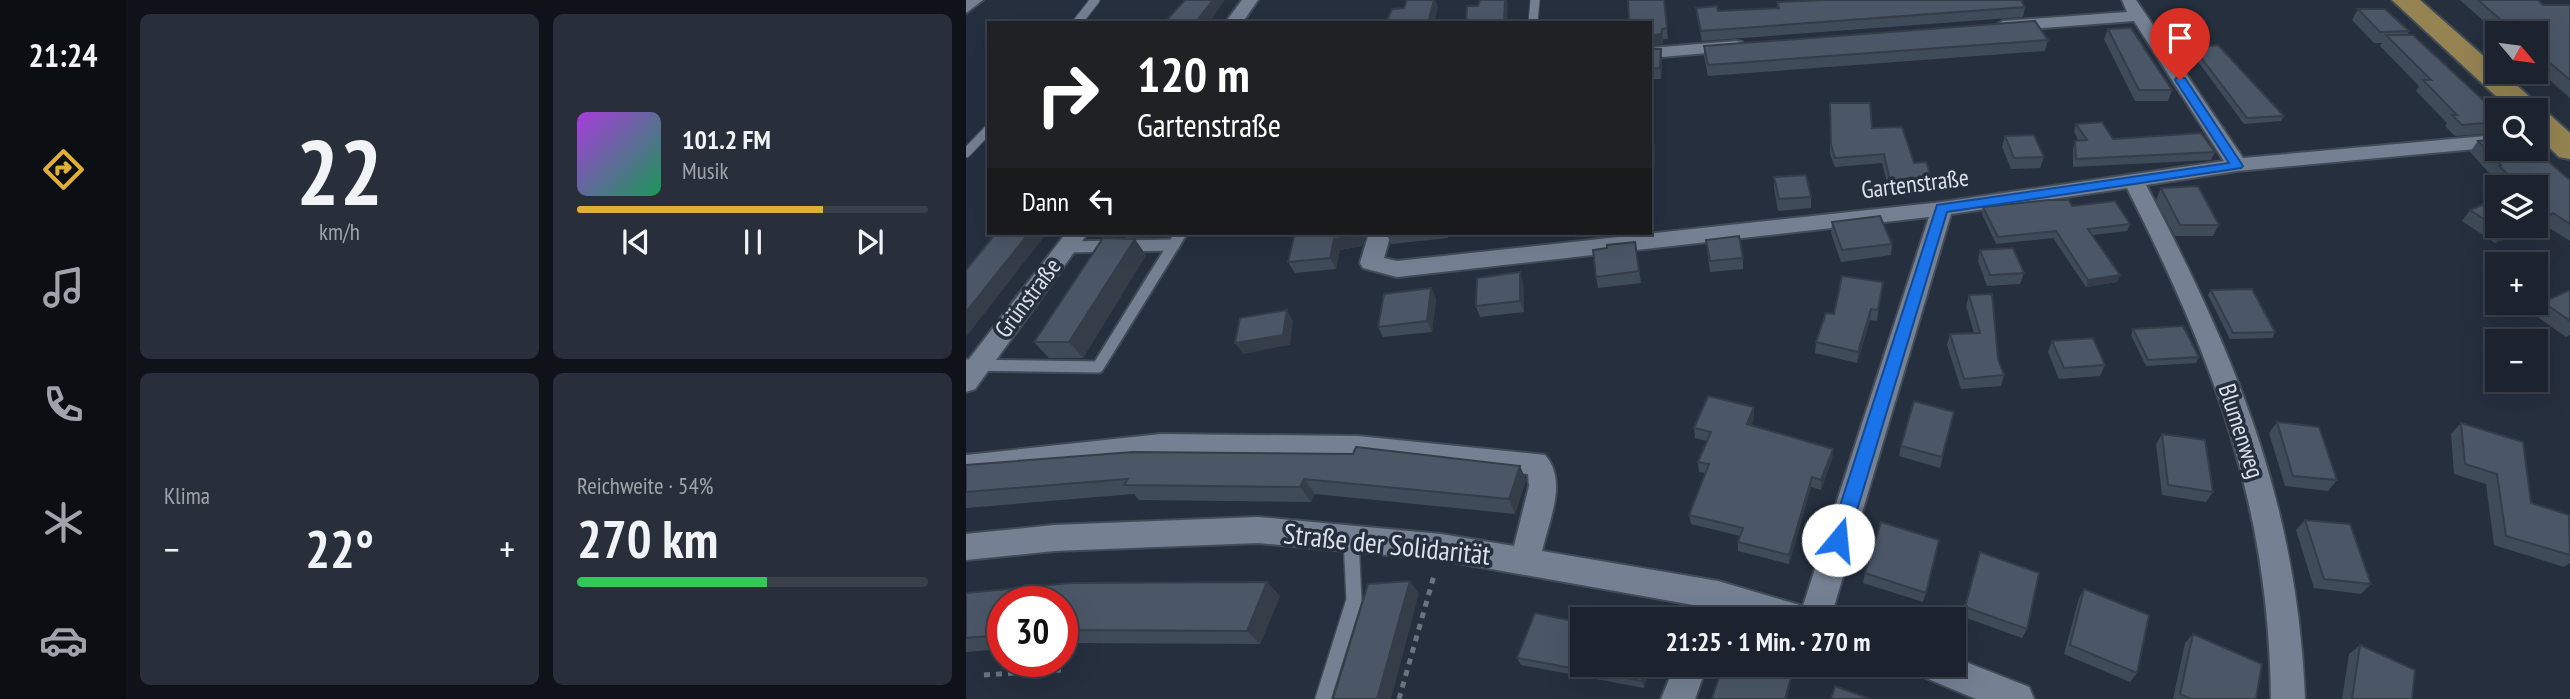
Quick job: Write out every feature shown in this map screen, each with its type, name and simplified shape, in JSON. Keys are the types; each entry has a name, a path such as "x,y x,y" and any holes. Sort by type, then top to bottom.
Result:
{"main road":[{"path":"2405,0 2515,98"}],"street":[{"path":"966,8 975,0"},
{"path":"1234,21 1250,0"},
{"path":"2127,0 2237,166"},
{"path":"1987,27 2138,16"},
{"path":"1652,53 1754,45"},
{"name":"Gartenstraße","path":"1379,235 1371,263 1397,269 1942,209 2237,166 2485,142"},
{"name":"Blumenweg","path":"2133,180 2198,311 2234,402 2250,454 2280,571 2288,640 2288,699"},
{"path":"1818,607 1942,209"},
{"name":"Grünstraße","path":"970,370 1072,240"},
{"path":"966,467 1161,445 1358,447 1535,463 1543,472 1543,486 1525,561"},
{"name":"Straße der Solidarität","path":"966,547 1054,538 1258,530 1441,547 1525,561 1713,607"},
{"path":"1678,699 1686,677"},
{"path":"1962,677 2017,699"}],"lane":[{"path":"1079,21 1095,0"},
{"path":"1533,21 1535,0"},
{"path":"966,153 987,131"},
{"path":"970,370 1098,367 1180,235"},
{"path":"1072,240 1174,245"},
{"path":"1323,699 1354,600 1351,538"}],"path":[{"path":"1399,699 1441,547"}],"building":[{"path":"1185,0 1213,0 1197,21 1166,21"},
{"path":"1407,0 1434,0 1429,21 1387,21 1392,9 1404,8"},
{"path":"1480,0 1505,0 1504,21 1466,21 1467,6 1478,6"},
{"path":"1628,0 1664,0 1667,28 1662,29 1661,34 1652,36 1652,21 1607,21 1629,20"},
{"path":"2021,0 2025,7 1701,31 1696,8 1717,6 1718,11 1779,8 1777,2"},
{"path":"2478,0 2538,0 2543,5 2570,5 2570,80 2548,61 2548,21 2502,21"},
{"path":"2358,9 2385,9 2409,31 2380,32"},
{"path":"2035,21 2048,40 1708,65 1704,46"},
{"path":"2131,28 2172,90 2139,90 2108,29"},
{"path":"2386,35 2413,35 2485,102 2485,123 2462,125 2452,115 2457,115 2423,80 2431,80"},
{"path":"2218,45 2284,116 2247,118 2193,47"},
{"path":"1652,49 1661,49 1660,68 1652,69"},
{"path":"1830,103 1870,103 1872,128 1902,127 1914,163 1926,162 1933,183 1891,185 1884,154 1835,158 1831,145"},
{"path":"2102,122 2113,139 2201,133 2215,152 2076,159 2075,141 2087,140 2076,124"},
{"path":"2034,135 2044,157 2014,158 2005,136"},
{"path":"2497,161 2548,161 2570,180 2570,224 2553,213 2548,215 2548,175 2509,175 2499,166 2501,165"},
{"path":"1806,175 1811,197 1779,199 1774,177"},
{"path":"2198,186 2219,225 2180,225 2161,188"},
{"path":"2069,200 2072,206 2115,201 2130,224 2088,229 2120,275 2088,280 2056,231 1998,237 1983,207"},
{"path":"2485,204 2485,220 2470,210"},
{"path":"1880,216 1892,244 1842,250 1832,222"},
{"path":"994,235 1027,235 966,312 966,270"},
{"path":"1295,235 1357,235 1334,239 1330,258 1288,262"},
{"path":"1739,236 1743,258 1710,261 1706,240"},
{"path":"1103,238 1135,239 1069,342 1034,342"},
{"path":"1635,242 1639,271 1596,277 1593,250 1607,248 1607,245"},
{"path":"2013,248 2024,273 1990,275 1980,250"},
{"path":"1520,272 1520,301 1476,306 1477,278"},
{"path":"1842,276 1883,282 1878,310 1871,309 1858,352 1816,342 1826,313 1834,314"},
{"path":"1431,288 1427,321 1378,327 1384,294"},
{"path":"2252,289 2275,332 2233,333 2211,290"},
{"path":"2570,290 2570,321 2548,306 2548,300"},
{"path":"1992,294 1998,359 2004,375 1964,379 1950,334 1980,333 1969,295"},
{"path":"1287,310 1283,335 1235,343 1240,318"},
{"path":"2183,326 2199,357 2148,360 2133,329"},
{"path":"2093,338 2105,365 2064,368 2052,341"},
{"path":"1708,396 1754,407 1747,424 1833,449 1821,480 1812,477 1789,555 1738,542 1743,528 1689,515 1709,464 1698,462 1711,432 1694,428"},
{"path":"1914,401 1954,412 1942,457 1901,446"},
{"path":"2277,422 2319,427 2337,480 2293,476"},
{"path":"2461,423 2523,442 2531,503 2569,515 2570,555 2506,536 2497,474 2465,464"},
{"path":"2162,434 2205,440 2213,492 2168,485"},
{"path":"1356,447 1520,466 1509,499 1304,479 1300,487 1124,485 1128,479 966,492 966,465 1133,452 1353,454"},
{"path":"2305,520 2350,524 2371,584 2324,579"},
{"path":"1881,522 1939,540 1926,593 1865,573"},
{"path":"1980,552 2039,573 2027,629 1965,607"},
{"path":"1410,581 1377,699 1333,699 1368,584"},
{"path":"1267,582 1247,631 1078,630 1078,586 1039,586 1070,583"},
{"path":"2084,589 2149,615 2137,673 2070,645"},
{"path":"987,591 987,636 966,638 966,593"},
{"path":"1535,613 1570,620 1570,668 1517,658"},
{"path":"2193,634 2262,664 2256,699 2191,699 2180,694"},
{"path":"2360,645 2415,670 2412,699 2352,699"},
{"path":"1620,677 1643,677 1642,681"},
{"path":"1719,677 1791,677 1785,699 1712,698"},
{"path":"1835,686 1870,699 1831,699"}],"route":[{"path":"1838,540 1942,209 2237,166 2180,80"}]}
